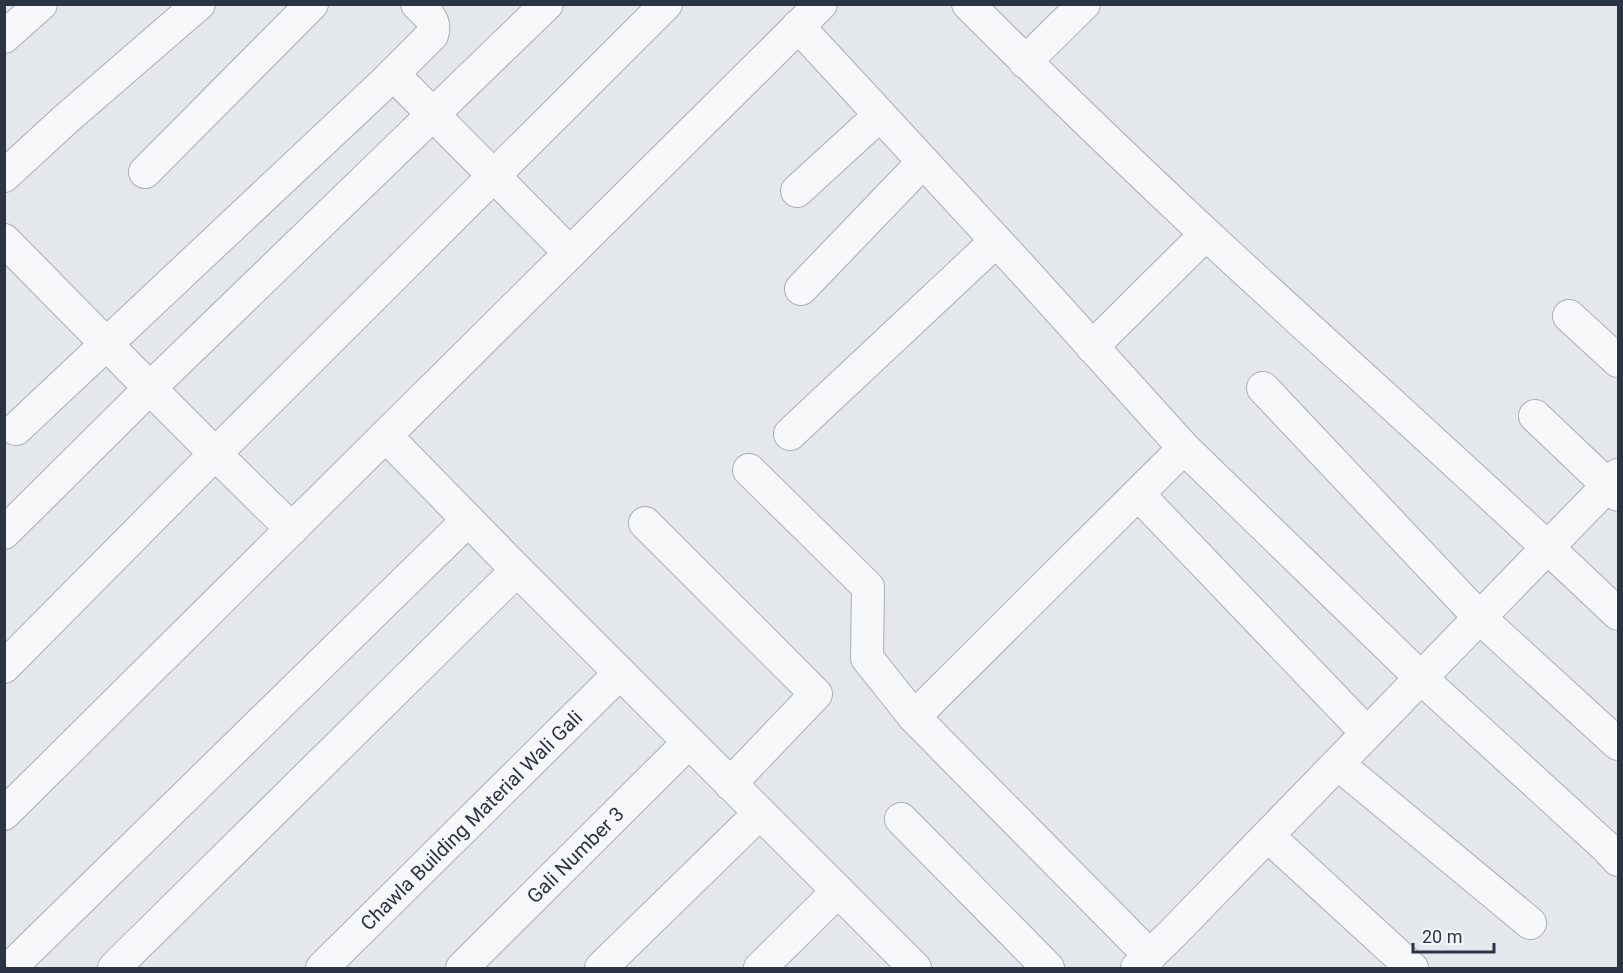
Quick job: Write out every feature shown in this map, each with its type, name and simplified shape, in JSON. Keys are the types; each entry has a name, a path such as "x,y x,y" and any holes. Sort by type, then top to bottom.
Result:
{"street":[{"path":"4,37 41,4"},
{"path":"4,176 199,4"},
{"path":"145,172 312,4"},
{"path":"16,429 432,35 435,27 432,20 417,4"},
{"path":"4,533 149,389 547,4"},
{"path":"4,667 214,454 666,4"},
{"path":"4,814 821,4"},
{"path":"1025,62 1084,4"},
{"path":"976,7 1025,62 1206,234 1618,614"},
{"path":"798,26 1184,448 1421,678 1618,860"},
{"path":"393,74 570,253"},
{"path":"797,191 880,115"},
{"path":"801,289 922,162"},
{"path":"1092,347 1206,234"},
{"path":"4,240 107,343 149,389 292,529"},
{"path":"790,434 996,241"},
{"path":"1569,316 1618,361"},
{"path":"1263,388 1480,618 1618,744"},
{"path":"748,470 868,587 867,658 914,717 1143,962 1549,548 1615,485 1535,416"},
{"path":"386,436 915,969"},
{"path":"914,717 1184,448"},
{"path":"1138,494 1367,733"},
{"path":"10,969 468,520"},
{"path":"645,523 816,694 730,784"},
{"path":"114,969 517,570"},
{"name":"Chawla Building Material Wali Gali","path":"322,969 620,674"},
{"name":"Gali Number 3","path":"462,969 689,742"},
{"path":"1338,764 1530,923"},
{"path":"618,963 760,813"},
{"path":"900,819 1048,969"},
{"path":"1268,836 1412,969"},
{"path":"760,969 838,891"}]}
